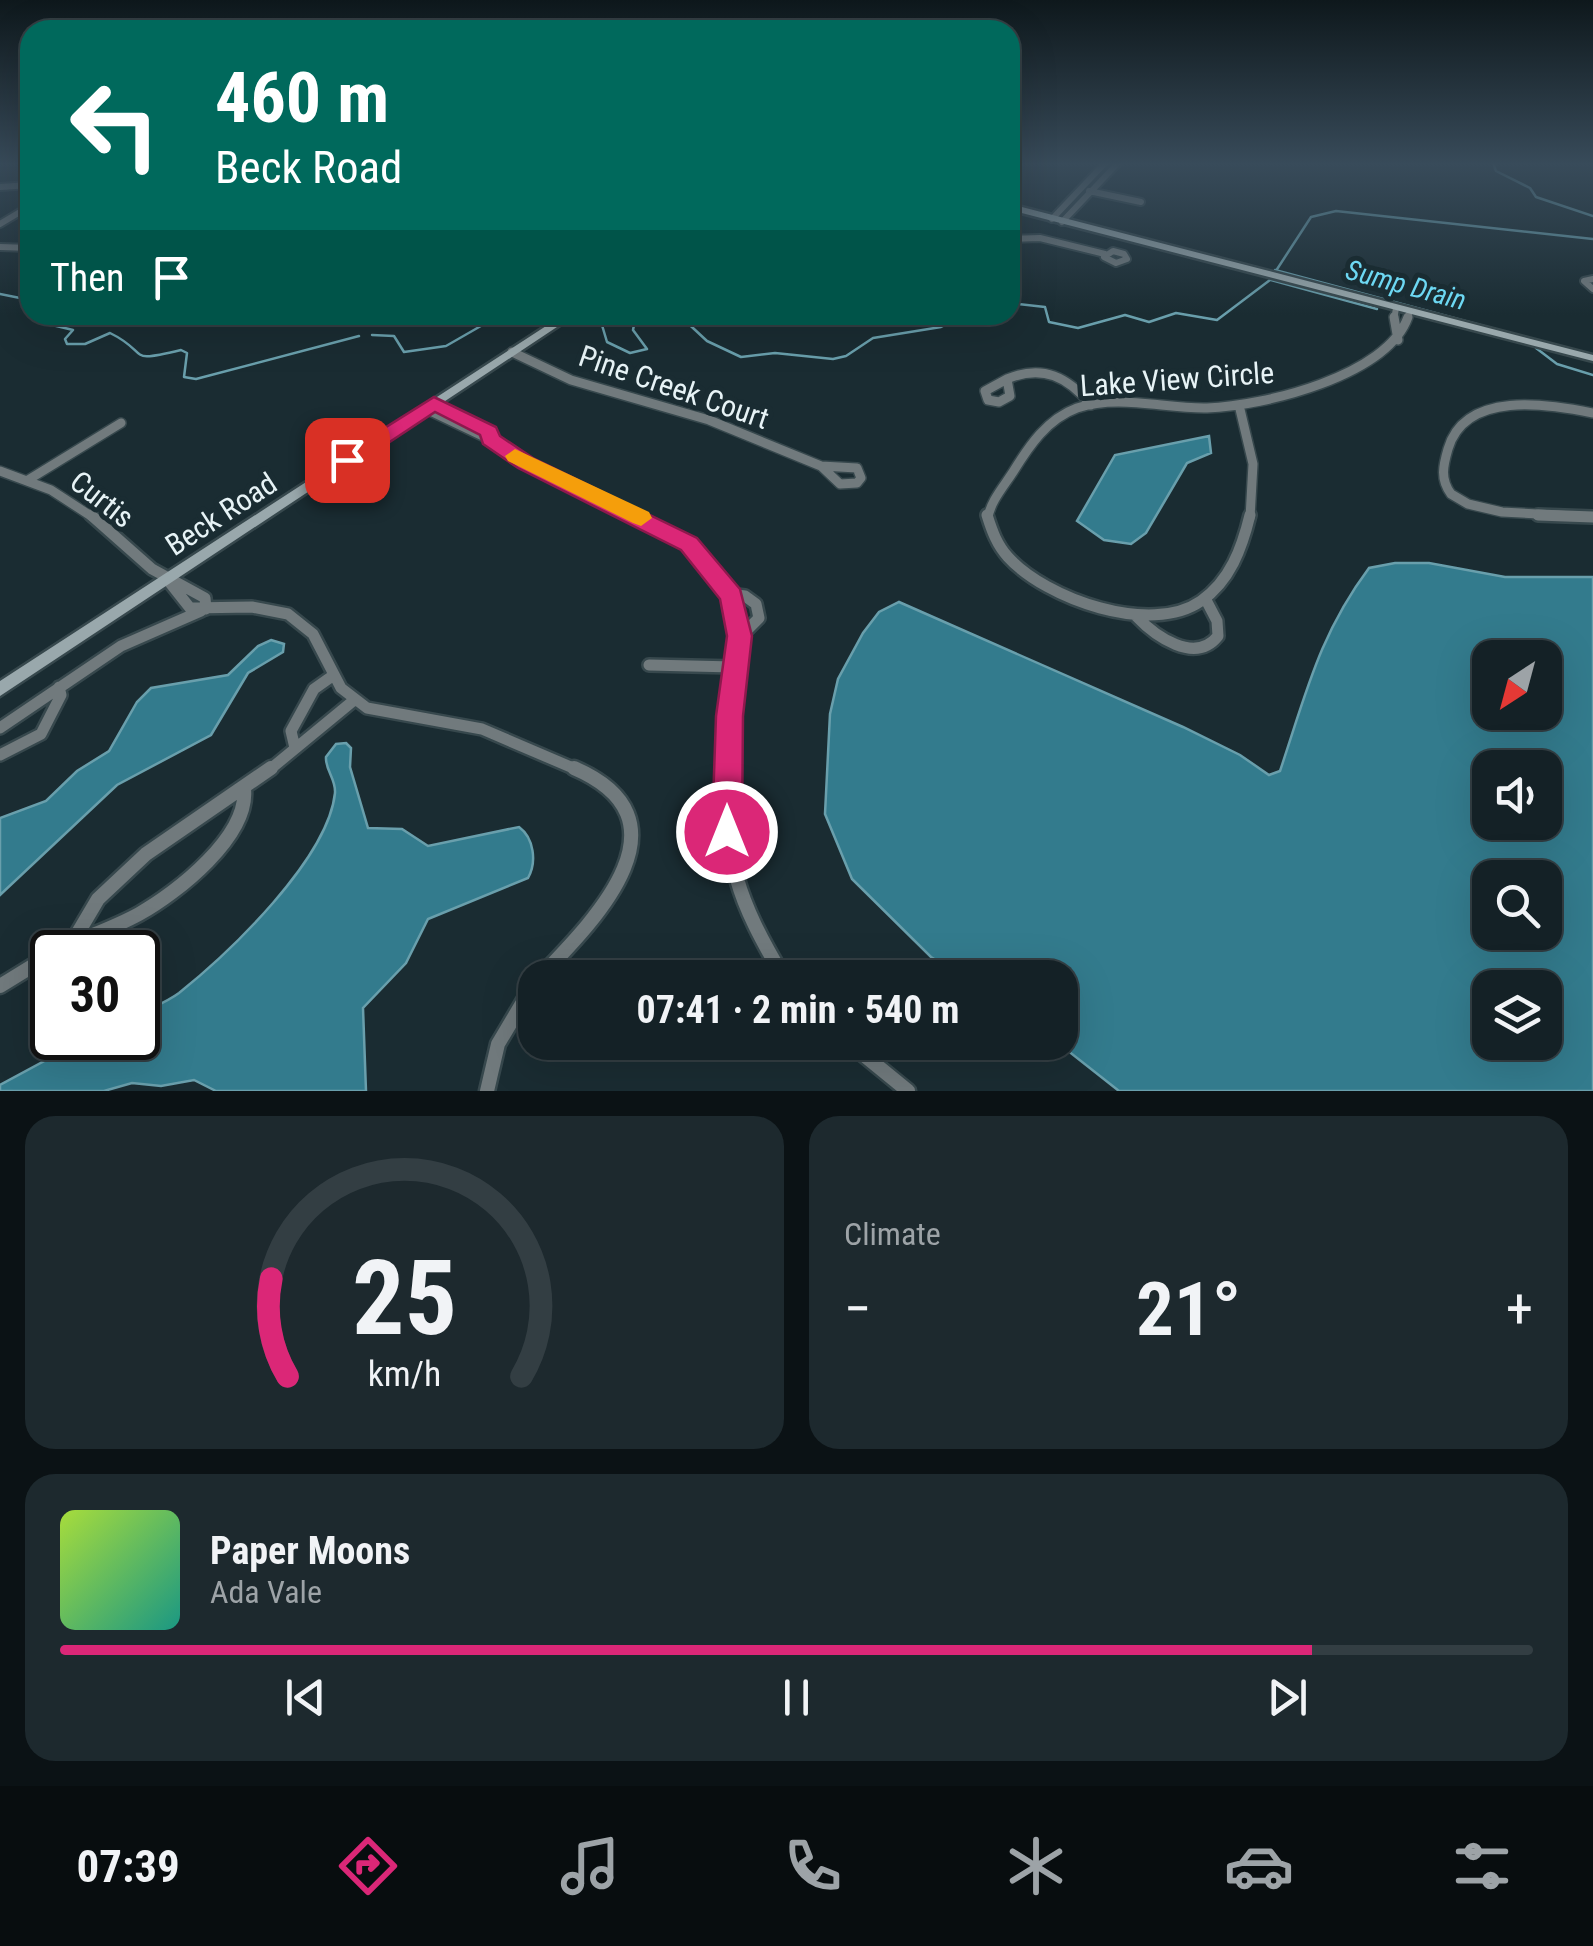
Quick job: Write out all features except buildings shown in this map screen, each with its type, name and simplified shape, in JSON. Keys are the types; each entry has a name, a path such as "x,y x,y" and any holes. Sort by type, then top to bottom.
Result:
{"street":[{"path":"1035,214 1593,358"},
{"path":"1054,241 1064,214"},
{"path":"1040,238 1067,214"},
{"path":"1020,238 1040,238 1105,254"},
{"path":"1593,280 1584,283 1593,289"},
{"path":"1396,308 1393,325 1398,340"},
{"path":"1398,340 1410,311"},
{"name":"Beck Road","path":"0,689 554,325"},
{"name":"Lake View Circle","path":"1206,600 1176,614 1136,616 1111,612 1021,572 1004,557 990,531 987,516 991,506 1045,431 1064,414 1091,405 1185,408 1240,405 1296,394 1377,356 1398,340"},
{"name":"Pine Creek Court","path":"512,352 570,380 709,420 821,466"},
{"path":"1008,377 1024,371 1058,376 1079,388 1091,405"},
{"path":"1593,413 1528,404 1480,413 1465,421 1449,442 1443,476 1447,490 1465,503 1487,509 1593,517"},
{"path":"1136,616 1145,628 1173,646 1194,650 1210,646 1218,636 1220,625 1206,600 1226,576 1237,553 1253,497 1250,442 1240,405"},
{"path":"430,406 489,432 490,440 525,463 689,544 730,594 740,636 734,667 725,825 734,876 750,920 773,960"},
{"path":"28,480 121,423"},
{"name":"Curtis","path":"0,471 76,504 167,579"},
{"path":"167,579 190,608 258,608 300,620 318,636 332,677 353,701 377,712 461,723 496,733 604,784 621,803 631,842 625,870 617,888 557,960"},
{"path":"167,579 196,590 205,598 206,610"},
{"path":"730,594 745,596 756,604 759,618 740,636"},
{"path":"0,728 59,686 136,640 206,610"},
{"path":"649,665 734,667"},
{"path":"295,748 290,731 314,689 332,677"},
{"path":"0,755 41,734 61,694 59,686"},
{"path":"80,930 98,899 120,876 171,834 244,789 353,701"},
{"path":"107,930 151,906 183,882 238,824 247,805 244,789"},
{"path":"0,986 30,968"},
{"path":"488,1091 498,1044 518,1011"},
{"path":"870,1060 908,1091"}],"water":[{"path":"1209,436 1211,453 1187,463 1146,533 1131,544 1104,540 1077,521 1115,455"},
{"path":"1395,563 1429,563 1505,577 1593,577 1593,1091 1119,1091 1078,1059 1078,960 936,960 852,879 825,814 830,714 838,679 879,612 899,602 1183,727 1240,755 1269,775 1280,771 1326,641 1369,568"},
{"path":"271,640 284,644 283,652 248,673 211,735 117,785 0,895 0,818 46,801 77,771 109,751 137,702 151,688 228,675 258,646"},
{"path":"346,743 351,748 350,767 368,828 402,829 428,846 519,827 528,837 533,858 528,878 428,919 406,963 363,1008 366,1091 216,1091 194,1080 161,1086 132,1083 104,1091 0,1091 0,1085 46,1060 160,1060 160,1004 179,993 248,930 296,875 315,846 335,793 326,757 336,744"}],"waterway":[{"path":"1276,270 1311,217 1324,214"},
{"path":"1363,214 1593,239"},
{"path":"1587,214 1593,216"},
{"path":"1020,304 1045,307 1049,322 1078,328 1125,315 1149,322 1176,313 1217,320 1270,280 1276,270"},
{"name":"Sump Drain","path":"1276,270 1529,338"},
{"path":"1271,280 1377,309"},
{"path":"0,294 20,298"},
{"path":"52,325 73,330 65,339 67,344 85,344 110,333 144,356 181,350 187,353 184,377 196,379 359,336"},
{"path":"372,335 394,336 404,352 446,346 483,325"},
{"path":"602,325 607,342 630,353 647,349 633,330 634,325"},
{"path":"690,325 707,341 741,357 775,353 833,359 846,356 873,338 945,325"},
{"name":"Sump Drain","path":"1536,348 1557,364 1593,375"}],"slow traffic":[{"path":"515,456 641,518"}],"route":[{"path":"347,460 434,403 489,432 490,440 525,463 689,544 731,596 740,636 730,716 727,832"}]}
